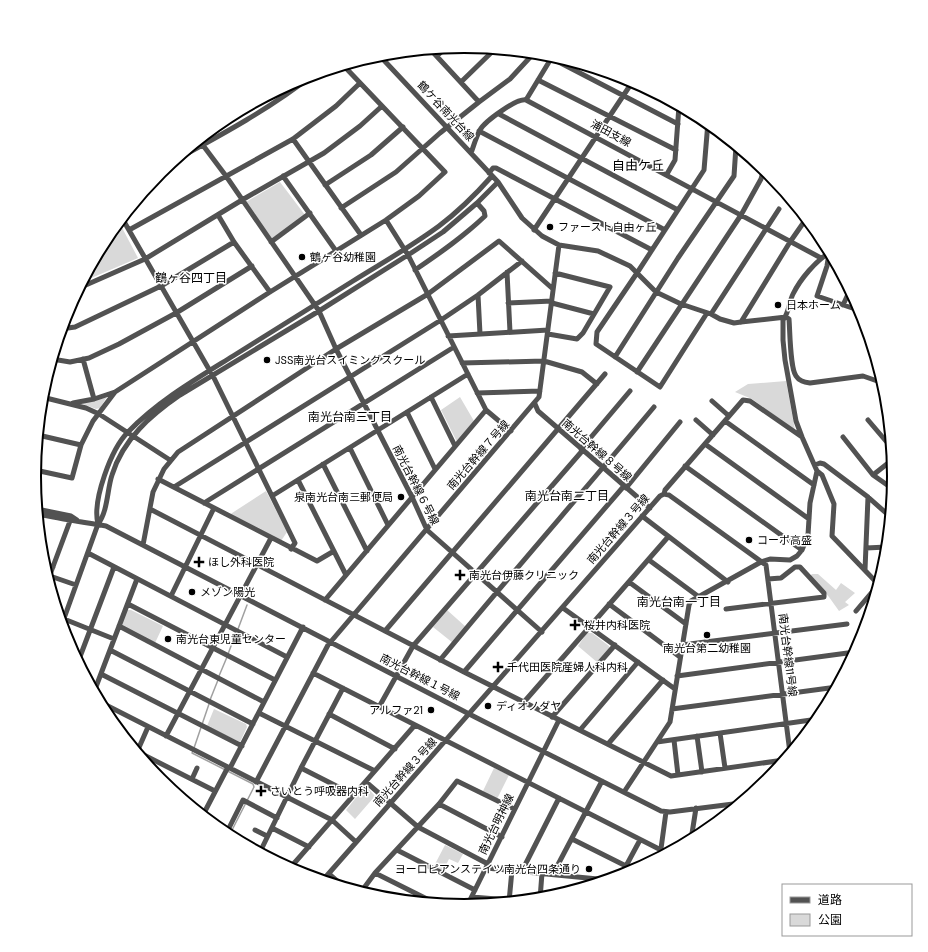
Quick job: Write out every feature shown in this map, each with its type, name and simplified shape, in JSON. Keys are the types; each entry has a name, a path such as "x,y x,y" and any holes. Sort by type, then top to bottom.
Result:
{"street":[{"path":"461,82 490,54"},
{"path":"437,56 479,102"},
{"path":"341,208 396,172 447,127 510,79 529,58"},
{"name":"鶴ケ谷南光台線","path":"384,61 498,182 522,218 542,236 559,245 598,251 630,266 656,292 681,304 709,313 720,319 741,322 786,317"},
{"path":"471,153 480,131 488,120 519,100 526,100 549,61"},
{"path":"571,66 623,96 678,124"},
{"path":"72,403 94,399 115,392 270,292 295,278 386,220 419,196 445,172 347,69"},
{"path":"538,80 676,150"},
{"path":"129,230 293,139 336,106 360,83"},
{"path":"534,230 629,87"},
{"path":"207,140 264,110 295,88"},
{"name":"浦田支線","path":"526,100 741,214 820,258"},
{"path":"87,284 145,259 242,200 324,153 360,126 382,106"},
{"path":"666,174 675,160 679,112"},
{"path":"498,114 678,210"},
{"path":"325,185 371,155 403,127"},
{"path":"707,130 704,170 597,332 596,344 660,387 779,209"},
{"path":"480,131 665,230"},
{"path":"293,139 361,235"},
{"name":"南光台幹線６号線","path":"201,144 226,176 319,311 336,349 412,497 427,530 542,632"},
{"path":"615,357 656,292 734,176 736,152"},
{"path":"65,617 98,524 102,519 109,484 116,463 124,448 143,424 162,407 211,373 440,225 469,201 493,168 496,168 652,250"},
{"path":"283,176 336,251"},
{"path":"637,372 741,214 762,176"},
{"path":"98,524 96,517 107,467 115,450 127,433 160,403 319,311 408,255 443,232 477,203 498,182"},
{"path":"415,270 464,236 485,216 484,211 477,203"},
{"path":"271,242 310,214"},
{"path":"218,215 234,242 270,292"},
{"path":"386,220 405,249 486,410 511,432"},
{"path":"125,223 211,373 295,543 292,549"},
{"path":"741,322 803,223"},
{"path":"143,545 152,492 170,460 186,445 336,349 428,294 499,241 553,289"},
{"path":"68,328 75,327 161,286 234,242"},
{"name":"南光台幹線７号線","path":"256,782 330,642 539,398 559,245"},
{"path":"825,255 820,258 799,285 793,295 786,317 783,320 783,340 786,360 796,421 816,468 822,475 834,504 832,536 874,580"},
{"path":"174,487 441,320 522,261"},
{"path":"828,261 817,296 852,308"},
{"path":"57,360 70,362 89,358 119,344 176,313 252,266"},
{"path":"507,272 510,332"},
{"path":"448,336 510,332 548,332 577,339 583,333 610,287 555,273"},
{"path":"478,294 480,334"},
{"path":"843,305 847,297"},
{"path":"508,303 552,302 594,314"},
{"path":"786,317 789,319 793,370 799,379 810,383 863,376 876,381"},
{"path":"204,503 454,347"},
{"path":"83,359 94,399"},
{"path":"462,363 544,361 582,372 597,384"},
{"path":"272,496 468,374"},
{"path":"385,631 605,374"},
{"path":"477,393 540,391"},
{"path":"379,707 414,646 582,450 630,391"},
{"path":"41,471 72,478 81,445 93,422 115,392"},
{"path":"431,397 455,446"},
{"path":"48,398 72,403 99,414 170,460"},
{"path":"664,494 665,490 685,466 743,400 750,401 802,437"},
{"path":"712,401 729,416"},
{"name":"南光台幹線８号線","path":"534,404 538,411 558,429 650,508"},
{"path":"440,660 654,407"},
{"path":"325,600 486,410"},
{"path":"407,412 435,469"},
{"path":"696,420 713,435"},
{"path":"868,420 885,440"},
{"path":"725,421 814,485"},
{"path":"464,672 680,422"},
{"path":"43,436 81,445"},
{"path":"843,437 873,475 887,485"},
{"path":"705,444 810,519"},
{"path":"350,448 388,525"},
{"path":"624,792 670,722 689,605 699,597 761,562 770,559 790,560 797,556 802,550 808,535 810,503 816,468 820,463 824,464 868,497 885,512"},
{"path":"323,464 367,550"},
{"path":"873,475 887,464"},
{"path":"685,466 802,550"},
{"path":"158,479 317,561 334,551"},
{"path":"298,480 346,575"},
{"name":"南光台幹線３号線","path":"327,876 660,496 664,494 669,495 761,562"},
{"path":"865,570 868,497"},
{"path":"171,596 214,508"},
{"path":"150,509 440,660 671,776 776,761"},
{"path":"43,510 71,516 77,520"},
{"path":"43,515 70,521 77,520"},
{"path":"642,516 728,582"},
{"name":"南光台幹線１号線","path":"77,520 106,526 469,714 661,811 666,812"},
{"path":"52,571 70,521"},
{"path":"524,702 668,537"},
{"path":"166,736 271,538"},
{"path":"866,548 881,547"},
{"path":"88,553 288,657"},
{"path":"648,560 699,597"},
{"name":"南光台幹線11号線","path":"761,562 766,565 789,747"},
{"path":"81,654 114,567"},
{"path":"726,609 824,597 824,593 800,567 795,567 781,578 768,580"},
{"path":"54,579 76,585"},
{"path":"97,685 137,579"},
{"path":"629,582 686,624"},
{"path":"856,611 870,594"},
{"path":"128,604 275,680"},
{"path":"609,604 680,657"},
{"path":"563,608 675,689"},
{"path":"67,623 114,639"},
{"path":"682,645 847,624"},
{"path":"119,626 264,702"},
{"path":"205,811 227,769 242,746 302,627"},
{"path":"552,716 615,645"},
{"path":"110,650 253,724"},
{"path":"677,676 848,653"},
{"path":"580,730 638,662"},
{"path":"313,673 661,850"},
{"path":"101,674 242,746"},
{"path":"608,744 663,680"},
{"path":"262,847 301,768 343,688"},
{"path":"672,709 782,693 830,688"},
{"path":"110,707 193,749 227,769 332,820 356,842"},
{"path":"259,713 375,771"},
{"path":"329,714 395,749"},
{"name":"南光台明神線","path":"472,897 559,720"},
{"path":"657,742 810,720"},
{"path":"294,863 416,725"},
{"path":"139,747 148,727"},
{"path":"720,733 725,768"},
{"path":"697,736 702,772"},
{"path":"674,740 678,775"},
{"path":"147,756 215,791"},
{"path":"192,779 197,768"},
{"path":"301,768 354,795"},
{"path":"364,887 439,804 457,781 514,809"},
{"path":"553,874 602,781"},
{"path":"366,782 418,827 488,866 595,879"},
{"path":"522,871 559,798"},
{"path":"229,828 243,800 276,818"},
{"path":"661,850 666,812 732,803"},
{"path":"439,804 502,837"},
{"path":"693,831 696,808"},
{"path":"272,828 309,847"},
{"path":"255,830 267,836"},
{"path":"572,839 626,866 640,840"},
{"path":"397,850 475,890"},
{"path":"509,896 512,870"},
{"path":"375,873 421,896"},
{"path":"541,892 542,873"},
{"path":"329,874 335,879"},
{"path":"472,897 484,898"}],"green space":[{"path":"280,182 305,215 271,239 246,202"},
{"path":"122,227 138,258 91,278"},
{"path":"786,381 795,430 752,399 735,392 748,384"},
{"path":"108,395 100,408 96,409 83,404 82,402"},
{"path":"460,397 474,421 457,442 441,410"},
{"path":"266,491 287,532 281,541 229,515"},
{"path":"812,574 818,574 836,590 841,583 855,593 845,602 849,605 839,611 829,597 810,576"},
{"path":"127,610 131,610 163,626 155,643 124,628 122,624"},
{"path":"447,610 466,627 453,643 433,627"},
{"path":"587,633 592,633 609,646 610,649 598,663 578,646"},
{"path":"214,709 246,724 247,727 240,742 207,726"},
{"path":"494,768 509,775 497,799 483,791"},
{"path":"367,787 375,796 355,819 346,810 363,789"},
{"path":"445,845 463,854 458,863 449,859 443,871 434,866"}],"waterway":[{"path":"238,629 247,605"},
{"path":"228,654 236,633"},
{"path":"219,676 227,657"},
{"path":"210,700 218,680"},
{"path":"194,748 209,704"},
{"path":"193,751 192,753 253,784 254,787 232,830"}],"place":[{"name":"ファースト自由ヶ丘","path":"550,227"},
{"name":"鶴ヶ谷幼稚園","path":"302,257"},
{"name":"日本ホーム","path":"778,305"},
{"name":"JSS南光台スイミングスクール","path":"267,360"},
{"name":"泉南光台南三郵便局","path":"401,497"},
{"name":"コーポ高盛","path":"749,540"},
{"name":"ほし外科医院","path":"199,562"},
{"name":"南光台伊藤クリニック","path":"460,575"},
{"name":"メゾン陽光","path":"192,592"},
{"name":"桜井内科医院","path":"575,625"},
{"name":"南光台第二幼稚園","path":"707,635"},
{"name":"南光台東児童センター","path":"168,639"},
{"name":"千代田医院産婦人科内科","path":"498,667"},
{"name":"ディオノダヤ","path":"488,706"},
{"name":"アルファ21","path":"431,710"},
{"name":"さいとう呼吸器内科","path":"261,791"},
{"name":"ヨーロピアンステイツ南光台四条通り","path":"589,869"}],"district":[{"name":"自由ケ丘","path":"638,165"},
{"name":"鶴ヶ谷四丁目","path":"191,278"},
{"name":"南光台南三丁目","path":"350,417"},
{"name":"南光台南二丁目","path":"567,496"},
{"name":"南光台南一丁目","path":"679,602"}]}
